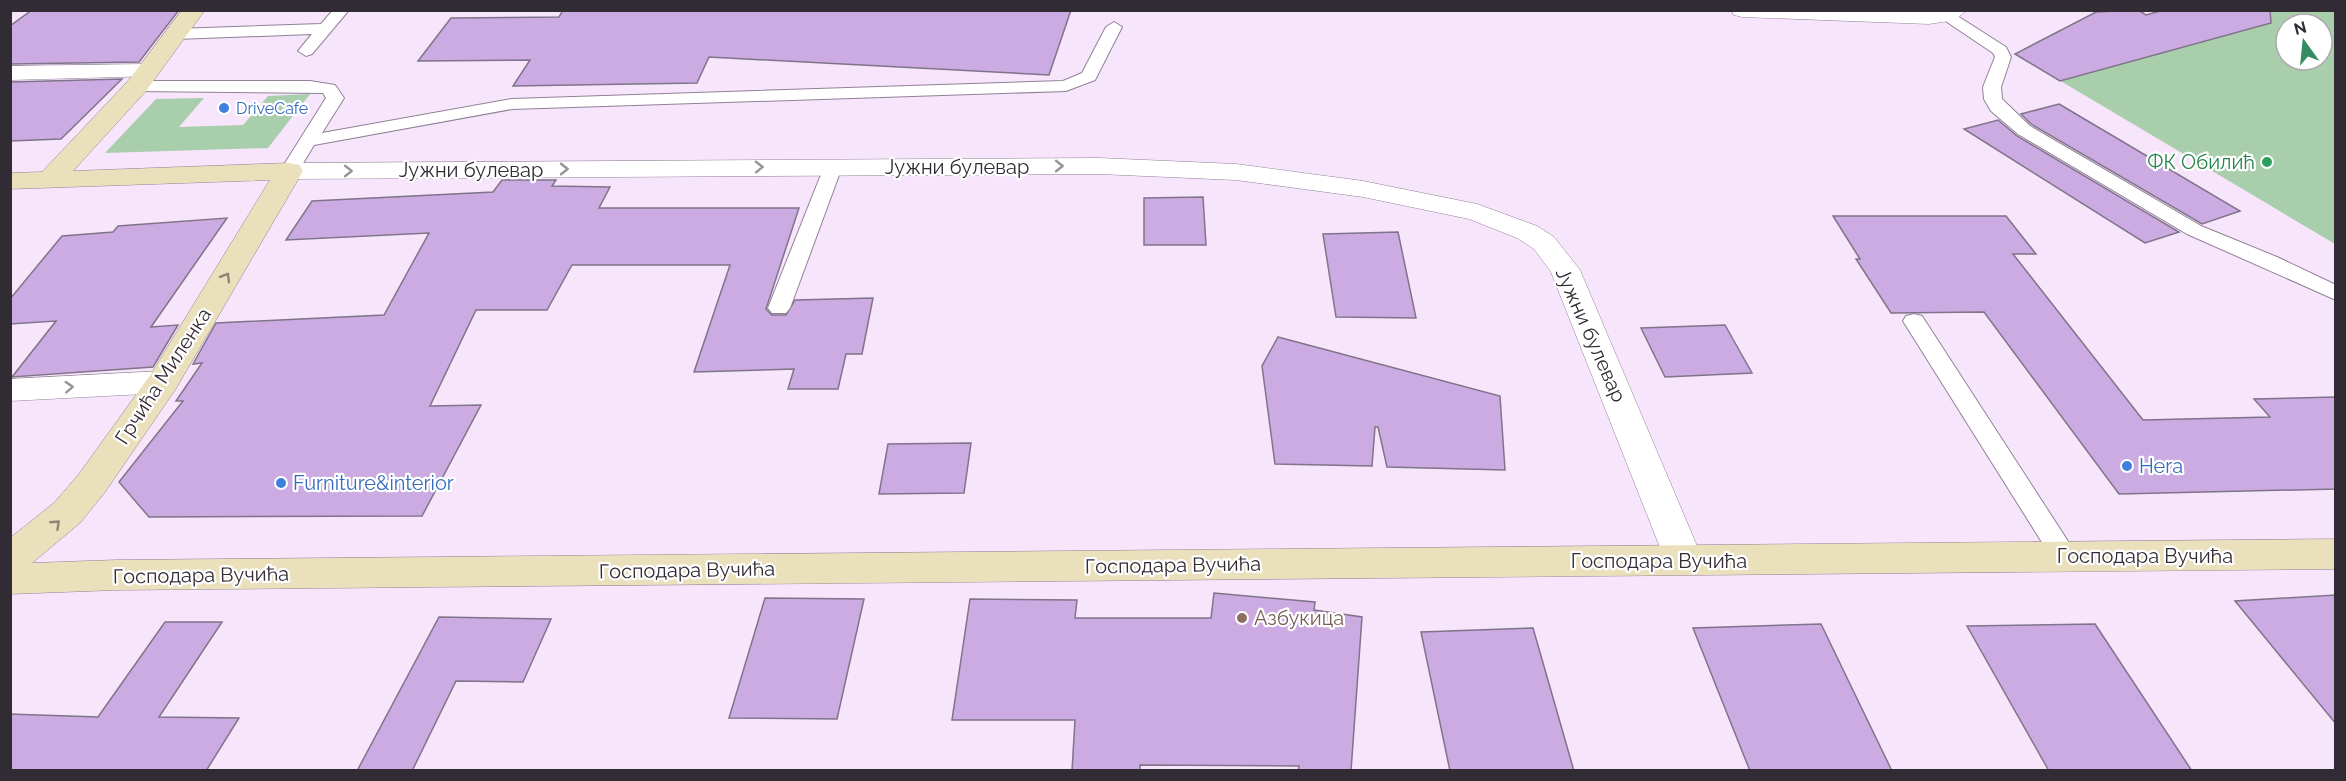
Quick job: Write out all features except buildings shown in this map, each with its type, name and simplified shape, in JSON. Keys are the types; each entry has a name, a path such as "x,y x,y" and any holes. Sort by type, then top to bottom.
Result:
{"main road":[{"path":"49,180 142,79 194,10"},
{"name":"Јужни булевар","path":"10,181 290,171"},
{"name":"Грчића Миленка","path":"10,560 67,513 163,382 290,171"},
{"name":"Господара Вучића","path":"10,579 128,575 2336,554"}],"street":[{"path":"1742,10 1929,17 1952,13"},
{"path":"10,73 142,79"},
{"name":"Јужни булевар","path":"290,171 1099,166 1236,172 1363,189 1477,212 1511,224 1544,243 1565,270 1684,560"},
{"path":"10,390 163,382"}],"lane":[{"path":"306,51 342,10"},
{"path":"1952,13 2000,50 2003,57 1992,87 1993,99 1997,107 2024,130 2194,230 2270,261 2336,293"},
{"path":"306,141 512,104 1066,86 1089,76 1114,27"},
{"path":"176,34 325,30"},
{"path":"142,79 310,86 329,89 335,98 306,141 290,171"},
{"path":"779,308 833,167"},
{"path":"1914,321 2064,556"}],"green space":[{"name":"ФК Обилић","path":"2164,10 2335,11 2335,244 2015,54 2086,17 2096,22 2112,16 2103,11 2138,11 2146,15"},
{"path":"310,94 268,148 105,153 156,99 204,98 179,127 243,125 268,96"}],"place":[{"name":"DriveCafe","path":"224,108"},
{"name":"ФК Обилић","path":"2267,162"},
{"name":"Hera","path":"2127,466"},
{"name":"Furniture&interior","path":"281,483"},
{"name":"Азбукица","path":"1242,618"}]}
